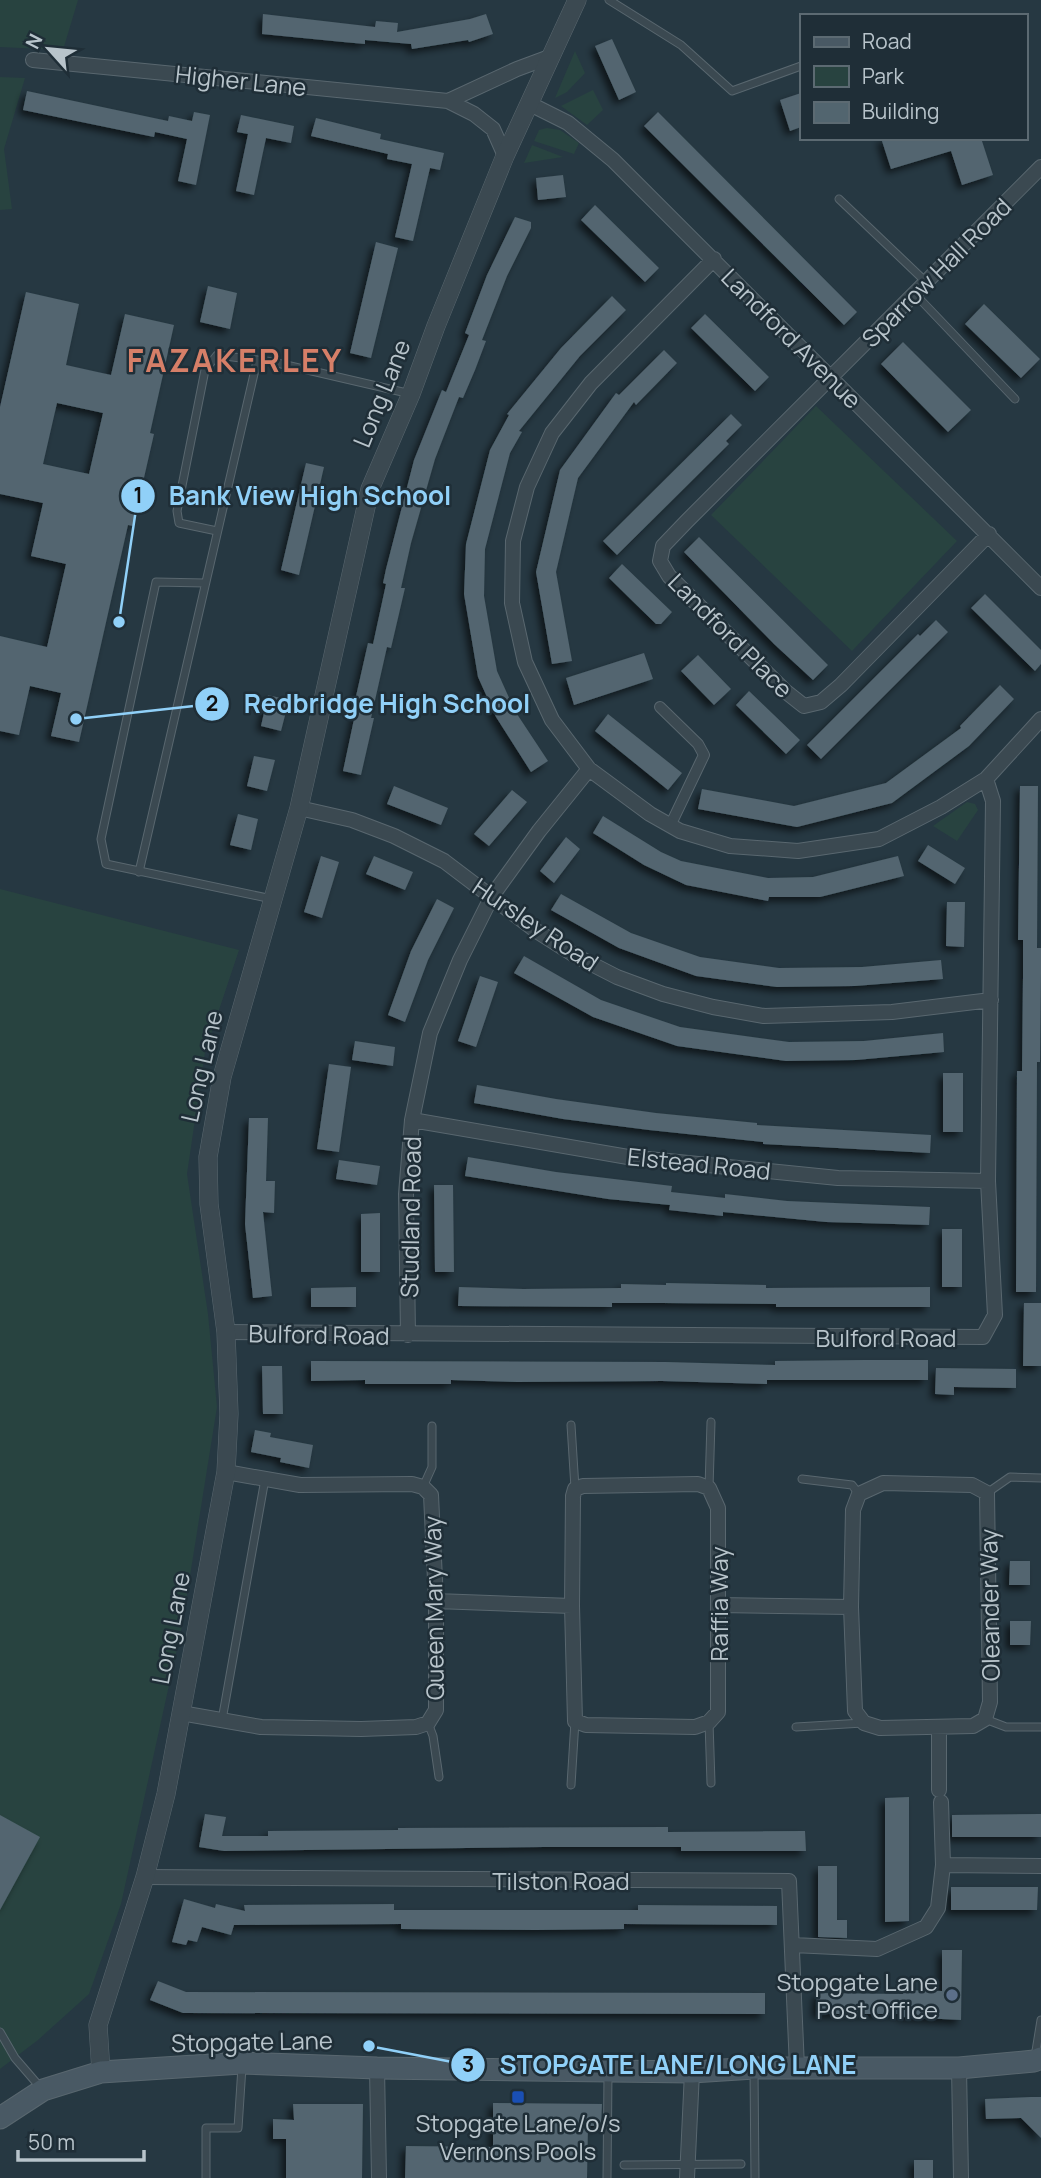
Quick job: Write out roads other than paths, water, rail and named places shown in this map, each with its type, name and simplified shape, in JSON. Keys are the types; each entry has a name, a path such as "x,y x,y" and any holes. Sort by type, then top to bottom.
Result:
{"main road":[{"name":"Stopgate Lane","path":"101,2072 242,2063 377,2068 692,2072 754,2068 959,2068 1039,2062"},
{"path":"0,2119 43,2090 101,2072"}],"street":[{"name":"Long Lane","path":"101,2072 98,2025 145,1877 166,1794 226,1472 229,1414 226,1332 209,1204 208,1157 222,1077 299,807 370,489 411,394 505,156 577,0"},
{"path":"448,101 517,69 552,57"},
{"name":"Higher Lane","path":"33,60 448,101 474,114 493,130 505,156"},
{"name":"Landford Avenue","path":"530,104 568,123 614,160 1041,588"},
{"name":"Sparrow Hall Road","path":"831,377 1040,169"},
{"path":"714,259 591,383 552,433 527,487 513,541 512,603 524,662 552,720 589,769 650,814 680,831 730,846 798,851 879,839 941,807 986,779 1041,719"},
{"name":"Landford Place","path":"831,377 663,546 660,561 669,576 785,691 804,706 821,702 841,685 989,534"},
{"path":"660,707 698,744 704,755 670,825"},
{"name":"Studland Road","path":"408,1335 406,1194 412,1120 430,1033 460,960 492,896 539,831 589,769"},
{"name":"Bulford Road","path":"226,1332 983,1337 995,1315 988,1181 993,802 986,779"},
{"name":"Hursley Road","path":"299,807 352,820 394,836 444,861 535,930 576,956 617,977 663,994 764,1016 892,1012 991,1000"},
{"name":"Elstead Road","path":"412,1120 628,1157 838,1178 988,1181"},
{"name":"Queen Mary Way","path":"181,1713 261,1727 361,1729 416,1727 428,1723 436,1710 436,1601 431,1495 424,1487 412,1484 300,1485 226,1472"},
{"name":"Oleander Way","path":"859,1494 883,1483 972,1485 987,1493 990,1702 985,1719"},
{"path":"709,1488 698,1484 583,1486 575,1489 572,1606 575,1721 586,1726 695,1727 709,1721"},
{"name":"Raffia Way","path":"709,1488 718,1508 719,1605 718,1712 709,1721"},
{"path":"859,1494 853,1510 851,1606 855,1711 864,1723 880,1728 973,1726 985,1719"},
{"path":"436,1601 572,1606"},
{"path":"719,1605 851,1606"},
{"path":"793,1945 877,1949 926,1927 938,1908 943,1865 939,1728"},
{"path":"943,1865 1041,1866"},
{"name":"Tilston Road","path":"145,1877 789,1881 797,2068"},
{"path":"377,2068 379,2178"},
{"path":"959,2068 961,2178"},
{"path":"687,2171 692,2072"}],"lane":[{"path":"609,0 681,45 732,91 800,66"},
{"path":"839,199 926,283"},
{"path":"915,294 1014,399"},
{"path":"217,531 179,523 177,511 205,370 217,355 273,362 411,394"},
{"path":"139,872 257,361"},
{"path":"205,583 156,582 101,839 106,864 272,899"},
{"path":"709,1488 711,1422"},
{"path":"571,1425 575,1489"},
{"path":"424,1487 432,1467 432,1426"},
{"path":"987,1493 1010,1477 1041,1478"},
{"path":"221,1720 265,1479"},
{"path":"802,1479 852,1485 859,1494"},
{"path":"985,1719 1006,1727 1041,1727"},
{"path":"571,1785 575,1721"},
{"path":"709,1721 711,1783"},
{"path":"428,1723 433,1736 439,1777"},
{"path":"796,1727 864,1723"},
{"path":"1039,2062 1041,2020"},
{"path":"0,2032 15,2058 43,2090"},
{"path":"206,2178 206,2128 238,2129 242,2063"},
{"path":"754,2068 755,2178"},
{"path":"607,2178 608,2072"},
{"path":"624,2165 687,2171 741,2164"}],"place":[{"name":"Bank View High School","path":"119,622"},
{"name":"Redbridge High School","path":"76,719"},
{"name":"Stopgate Lane Post Office","path":"952,1995"},
{"name":"STOPGATE LANE/LONG LANE","path":"369,2046"},
{"name":"Stopgate Lane/o/s Vernons Pools","path":"518,2097"}],"district":[{"name":"FAZAKERLEY","path":"235,360"}]}
